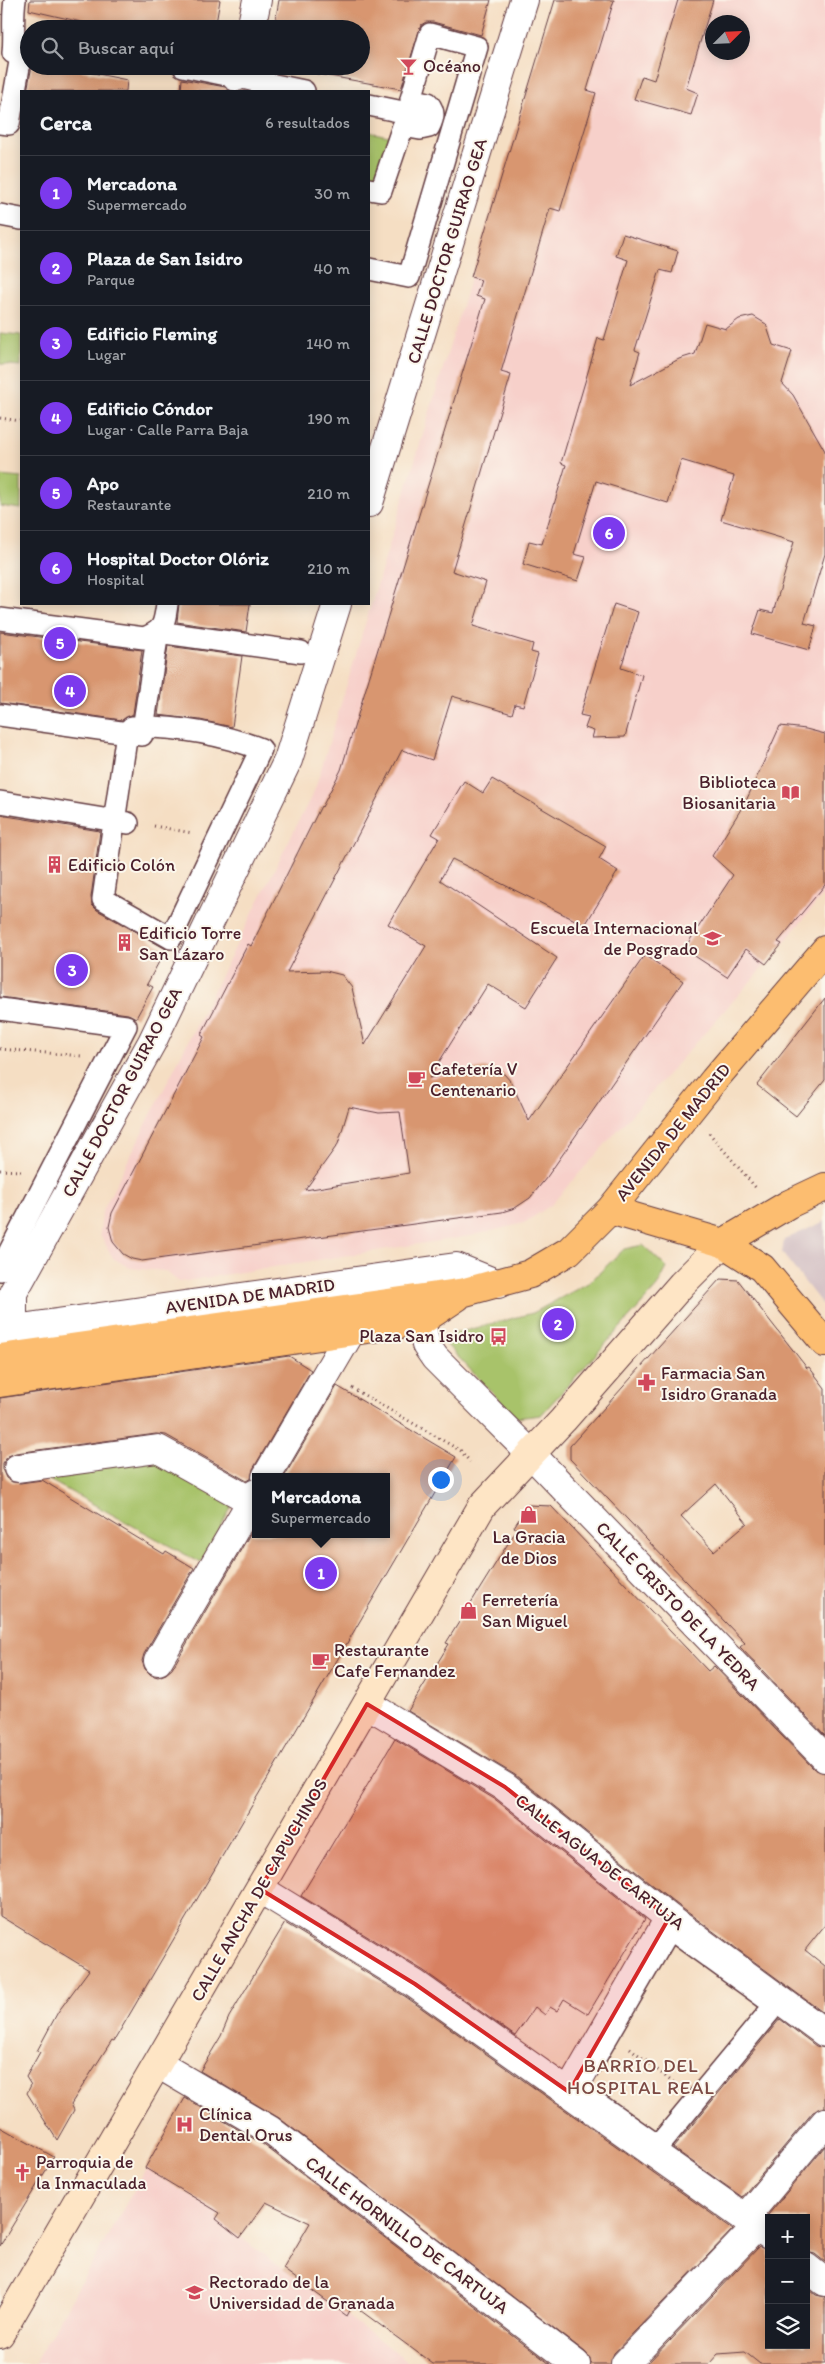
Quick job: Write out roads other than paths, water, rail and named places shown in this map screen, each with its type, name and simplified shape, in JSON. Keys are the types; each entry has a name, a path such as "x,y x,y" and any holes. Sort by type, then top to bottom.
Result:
{"main road":[{"name":"AVENIDA DE MADRID","path":"0,1358 465,1292 530,1274 569,1251 610,1210 714,1080 825,950"},
{"path":"723,1243 825,1186"},
{"path":"610,1210 723,1243 762,1268 773,1278 825,1343"},
{"name":"CALLE ANCHA DE CAPUCHINOS","path":"0,2334 482,1506 564,1420 682,1284 723,1243"},
{"name":"AVENIDA DE MADRID","path":"0,1383 421,1320 465,1292"}],"street":[{"path":"15,0 12,15 20,29"},
{"path":"238,20 241,0"},
{"path":"253,20 257,0"},
{"name":"CALLE DOCTOR GUIRAO GEA","path":"370,500 524,0"},
{"path":"370,189 382,191 403,126 420,129 429,127 434,118 433,110 428,103 411,99 430,34 478,47 459,124 409,277 370,269"},
{"path":"20,37 13,53 20,56"},
{"path":"0,123 9,124 20,62"},
{"path":"236,75 300,90"},
{"path":"370,105 459,124"},
{"path":"0,215 20,219"},
{"path":"0,715 138,731 230,737 261,749 171,938 103,899 120,822 138,731 158,632 164,623 167,605"},
{"name":"CALLE DOCTOR GUIRAO GEA","path":"6,1330 13,1293 152,1042 288,760 337,605"},
{"path":"0,620 144,638 158,632 301,652"},
{"path":"0,802 120,822"},
{"path":"0,1009 126,1026 0,1270"},
{"name":"AVENIDA DE MADRID","path":"6,1330 456,1267 498,1284"},
{"name":"CALLE CRISTO DE LA YEDRA","path":"421,1320 426,1344 435,1358 531,1454 825,1758"},
{"path":"268,1473 352,1330"},
{"path":"18,1468 158,1449 252,1496"},
{"path":"158,1661 252,1500"},
{"name":"CALLE AGUA DE CARTUJA","path":"367,1704 505,1788 669,1918 825,2033"},
{"path":"260,1889 415,1984 757,2226"},
{"path":"568,2092 669,1918"},
{"path":"670,1929 775,2005 658,2146 577,2089 610,2032 670,1929"},
{"name":"CALLE HORNILLO DE CARTUJA","path":"158,2064 270,2130 576,2364"},
{"path":"625,2364 757,2226 825,2122"},
{"path":"810,2269 825,2282"}],"place":[{"name":"Océano","path":"409,66"},
{"name":"Hospital Doctor Olóriz","path":"609,533"},
{"name":"Apo","path":"60,643"},
{"name":"Edificio Cóndor","path":"70,691"},
{"name":"Biblioteca Biosanitaria","path":"790,792"},
{"name":"Edificio Colón","path":"54,865"},
{"name":"Escuela Internacional de Posgrado","path":"712,938"},
{"name":"Edificio Torre San Lázaro","path":"125,943"},
{"name":"Edificio Fleming","path":"72,970"},
{"name":"Cafetería V Centenario","path":"416,1079"},
{"name":"Plaza de San Isidro","path":"558,1324"},
{"name":"Plaza San Isidro","path":"498,1336"},
{"name":"Farmacia San Isidro Granada","path":"647,1383"},
{"name":"La Gracia de Dios","path":"529,1514"},
{"name":"Mercadona","path":"321,1573"},
{"name":"Ferretería San Miguel","path":"468,1610"},
{"name":"Restaurante Cafe Fernandez","path":"320,1660"},
{"name":"Clínica Dental Orus","path":"185,2124"},
{"name":"Parroquia de la Inmaculada","path":"22,2172"},
{"name":"Rectorado de la Universidad de Granada","path":"195,2292"}],"district":[{"name":"BARRIO DEL HOSPITAL REAL","path":"641,2076"}]}
